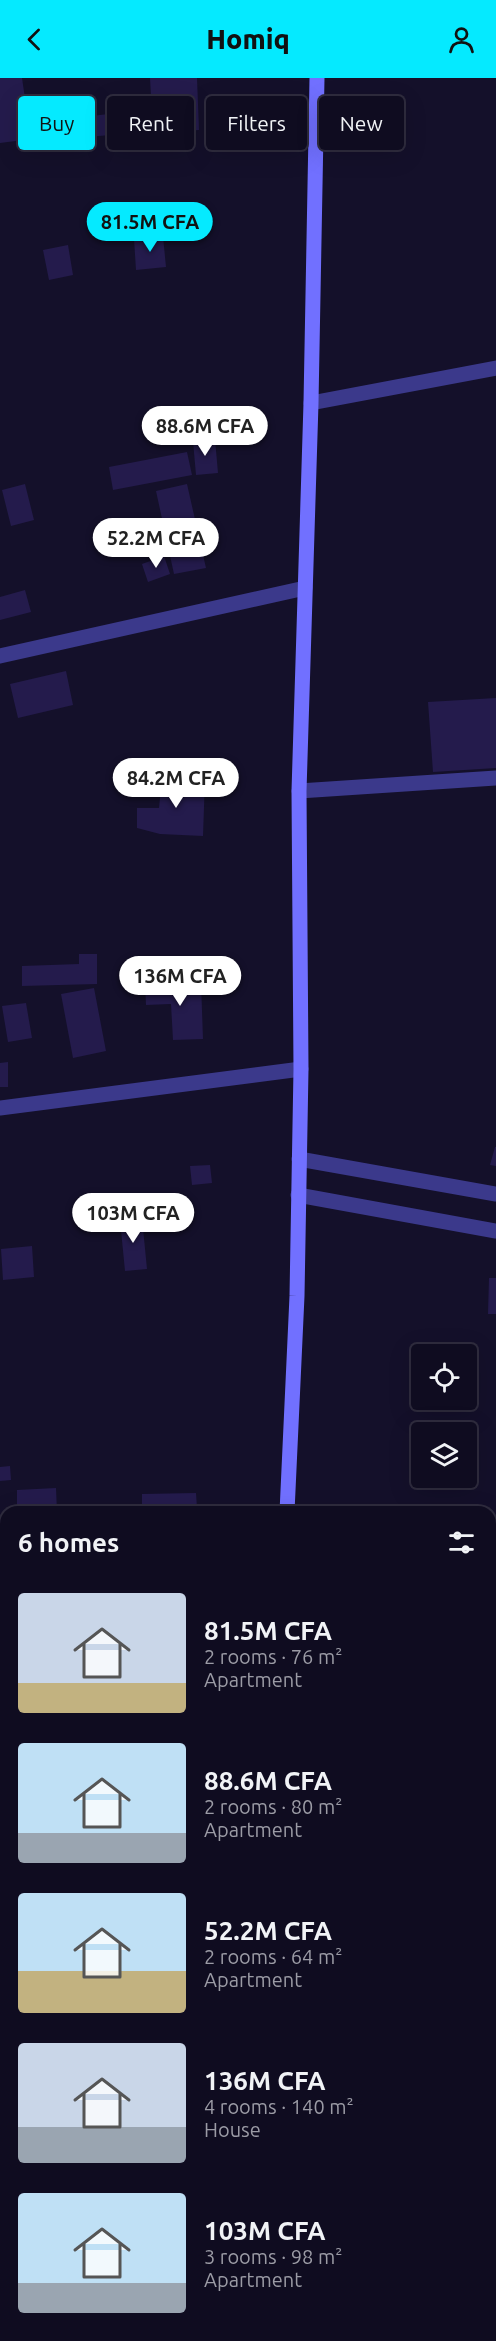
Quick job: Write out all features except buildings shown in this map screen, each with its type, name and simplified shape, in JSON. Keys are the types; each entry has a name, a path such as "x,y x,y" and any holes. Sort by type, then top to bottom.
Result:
{"main road":[{"path":"287,1506 297,1296 301,1069 299,791 311,403 317,78"}],"street":[{"path":"311,403 496,368"},
{"path":"0,656 305,588"},
{"path":"299,791 496,778"},
{"path":"0,1108 301,1069"},
{"path":"298,1159 496,1194"},
{"path":"298,1196 496,1231"},
{"path":"496,2096 496,2102"}]}
